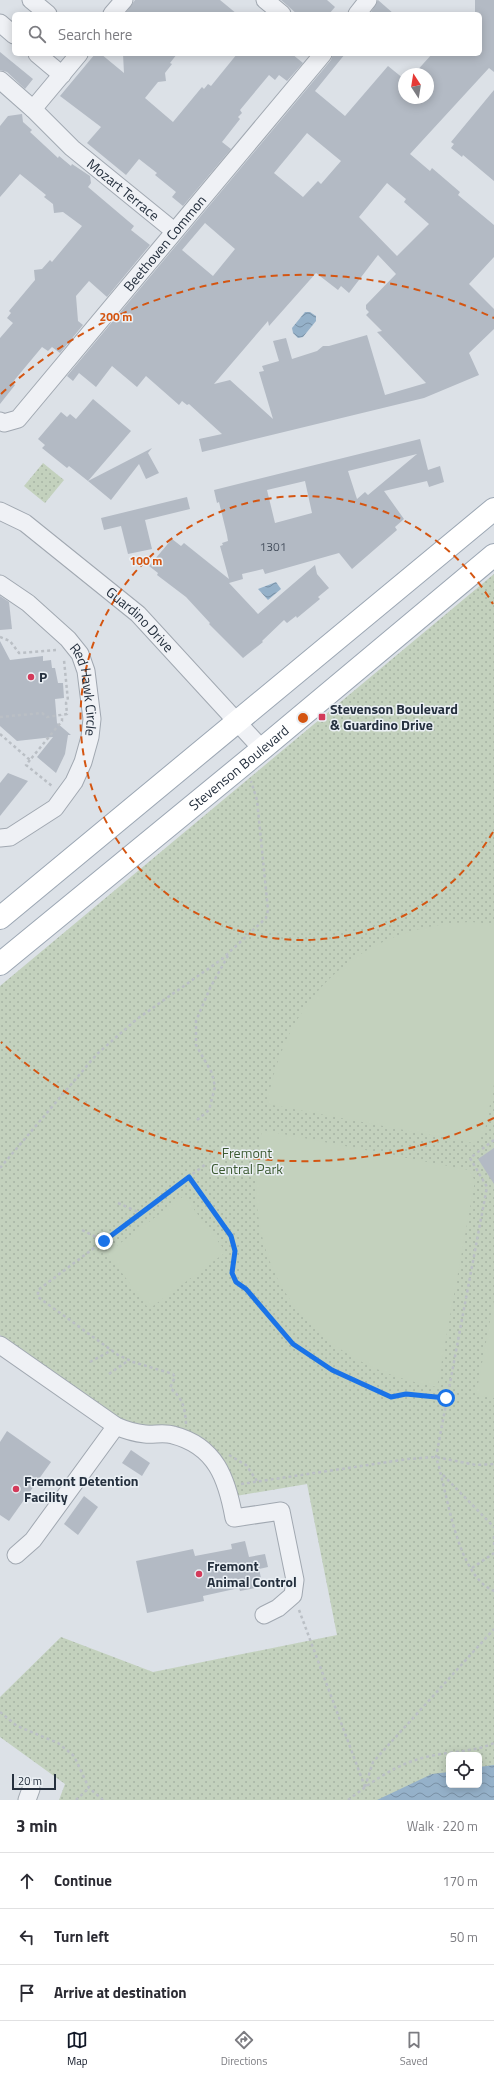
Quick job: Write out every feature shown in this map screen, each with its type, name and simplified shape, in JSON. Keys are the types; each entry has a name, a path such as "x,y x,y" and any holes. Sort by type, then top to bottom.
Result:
{"main road":[{"path":"0,918 494,509"},
{"name":"Stevenson Boulevard","path":"0,964 262,749 494,555"}],"street":[{"path":"31,0 46,12"},
{"path":"114,12 124,0"},
{"path":"265,0 280,12"},
{"path":"359,12 368,0"},
{"path":"0,23 12,33"},
{"path":"39,56 62,75"},
{"path":"1,83 33,109 77,56"},
{"name":"Beethoven Common","path":"0,421 4,423 18,419 321,56"},
{"name":"Mozart Terrace","path":"33,109 72,148 174,231"},
{"name":"Guardino Drive","path":"0,511 25,523 138,614 238,721 262,749"},
{"name":"Red Hawk Circle","path":"0,584 28,603 63,644 80,654 86,671 92,719 90,737 83,762 74,782 55,808 10,837 0,838"},
{"path":"0,1345 116,1426 146,1434 172,1434 193,1443 202,1449 217,1463 228,1487 234,1518 281,1511 295,1580 294,1595 278,1608 264,1615"},
{"path":"16,1555 33,1540 116,1426"}],"path":[{"path":"0,637 10,642 19,653 63,644 62,653 68,701 66,703 67,714 46,717 42,713 0,717"},
{"path":"62,715 62,721 26,765 64,796"},
{"path":"0,734 30,760"},
{"path":"0,1168 97,1054 137,1019 230,952 266,918 268,910 257,800 254,786 251,781"},
{"path":"197,1120 209,1110 215,1087 212,1074 196,1045 196,1021 210,988 230,952"},
{"path":"494,1140 470,1158 487,1188 436,1457 442,1475 449,1512 459,1544 472,1568 485,1587 494,1591"},
{"path":"186,1427 185,1407 178,1395 170,1388 175,1377 173,1374 129,1360 112,1350 38,1297 38,1290 206,1164"},
{"path":"189,1177 231,1236 235,1251 232,1273 236,1282 246,1289 293,1344 332,1370 391,1397 406,1394 446,1398"},
{"path":"118,1203 141,1213"},
{"path":"82,1230 104,1241"},
{"path":"90,1362 112,1350"},
{"path":"109,1374 129,1360"},
{"path":"223,1453 239,1459 246,1465 257,1481"},
{"path":"228,1487 257,1481 311,1475 388,1461 436,1457 476,1465 494,1464"},
{"path":"442,1475 494,1527"},
{"path":"494,1536 494,1545"},
{"path":"472,1568 494,1553"},
{"path":"294,1595 365,1787"},
{"path":"365,1787 373,1762 392,1739 494,1629"},
{"path":"0,1712 17,1726 58,1743 74,1756 89,1788 103,1800"},
{"path":"348,1800 391,1770 411,1760 432,1755 458,1753 494,1743"},
{"path":"76,1800 89,1788"}],"green space":[{"path":"43,463 64,480 45,503 24,486"},
{"name":"Fremont Central Park","path":"494,574 494,1800 59,1800 65,1784 0,1737 0,1697 61,1637 153,1672 337,1635 307,1484 236,1496 213,1449 123,1421 0,1335 0,986"},
{"path":"471,922 494,924 494,1084 484,1135 473,1143 267,1104 276,1066 291,1031 310,1000 334,974 363,953 395,937 431,926"},
{"path":"262,1130 469,1170 475,1181 437,1387 390,1374 350,1355 316,1330 290,1299 270,1263 259,1222 256,1178"},
{"path":"184,1196 226,1252 149,1309 107,1253"},
{"path":"494,1300 494,1398 476,1395"}],"water":[{"path":"305,312 310,312 316,316 316,321 303,337 298,338 293,333 292,328"},
{"path":"276,582 281,589 268,600 258,589"},
{"path":"494,1765 494,1800 377,1800 432,1774 446,1772 446,1788 482,1788 482,1767"}],"building":[{"path":"135,0 220,0 235,12 126,12"},
{"path":"281,0 327,0 335,7 331,12 295,12"},
{"path":"378,0 392,12 371,12"},
{"path":"475,0 494,0 494,72 489,68 410,154 430,171 432,168 460,192 458,195 494,225 494,257 469,284 494,309 494,329 469,353 479,375 424,398 202,452 199,439 222,434 189,404 187,405 182,401 179,405 146,376 137,387 112,366 96,387 79,373 73,381 67,376 331,60 332,56 343,56 315,91 345,116 388,66 398,74 398,104 434,104 434,68 419,68 430,56 482,56 482,12 475,12","holes":["307,133 341,161 321,184 318,181 303,197 274,173","387,183 406,199 404,202 429,224 397,256 359,217","205,223 235,249 213,276 182,250","378,255 396,274 366,305 366,309 369,312 366,315 382,331 377,332 426,383 385,395 367,335 329,346 323,346 317,351 292,359 286,338 273,341 279,361 262,366 264,371 259,372 273,419 230,380 214,384 268,321 269,326 316,273 338,290 341,286 349,293"]},
{"path":"0,52 33,79 25,89 7,72 0,70"},
{"path":"93,56 103,56 124,73 123,56 175,56 170,63 172,64 165,73 166,81 158,82 145,98 173,122 202,87 204,89 208,84 211,86 235,56 294,56 303,63 287,81 279,75 275,80 269,75 240,110 242,113 238,117 240,119 222,142 231,149 183,206 172,197 176,192 155,175 157,173 139,159 126,175 87,143 101,127 60,96"},
{"path":"494,90 494,181 463,155 462,157 451,148 454,144 451,142"},
{"path":"22,114 23,122 32,130 30,132 58,158 59,156 71,166 72,164 90,176 91,183 88,187 134,226 131,230 150,245 107,297 89,281 76,296 78,321 83,325 60,353 52,347 48,351 42,347 12,383 15,385 0,404 0,338 13,323 7,318 11,313 9,311 35,280 34,270 42,269 50,260 52,262 82,226 63,212 54,213 53,204 44,197 46,195 20,174 0,197 0,126 8,116"},
{"path":"93,399 131,431 88,481 69,466 67,468 42,448 45,445 38,439 61,412 67,417 70,414 76,419"},
{"path":"420,439 428,470 440,466 444,482 429,487 427,481 384,491 404,519 395,527 397,530 352,569 339,553 265,574 263,569 242,574 243,579 229,583 258,614 315,565 317,574 329,588 318,597 320,599 297,618 296,616 287,623 284,620 262,641 263,642 243,658 209,624 210,623 186,597 157,575 158,573 149,566 172,539 181,546 184,543 229,579 220,546 223,545 222,543 228,541 227,535 219,502 217,503 214,490","holes":["417,454 368,495 365,492 357,499 348,471","305,481 312,513 275,523 267,490"]},
{"path":"152,448 148,453 159,473 146,479 139,464 111,500 88,481"},
{"path":"187,497 190,509 145,520 152,549 128,554 121,526 104,530 101,518"},
{"path":"0,596 9,602 12,629 0,630"},
{"path":"0,641 10,660 43,656 43,661 51,660 52,668 55,668 58,683 63,683 64,698 55,699 57,723 71,735 68,735 65,754 56,773 37,757 53,737 17,741 0,726"},
{"path":"8,773 28,781 0,816 0,783"},
{"path":"494,1148 494,1184 478,1159"},
{"name":"Fremont Detention Facility","path":"7,1431 51,1462 9,1521 0,1515 0,1442"},
{"path":"131,1450 150,1463 142,1476 122,1463"},
{"path":"84,1496 98,1507 78,1535 64,1524"},
{"name":"Fremont Animal Control","path":"245,1541 249,1557 265,1554 268,1567 259,1569 261,1578 253,1580 255,1588 240,1591 239,1588 203,1596 204,1601 147,1613 136,1561 193,1549 195,1556 232,1549 231,1544"}],"place":[{"name":"P","path":"31,677"},
{"name":"Stevenson Boulevard & Guardino Drive","path":"322,717"},
{"name":"Fremont Detention Facility","path":"16,1489"},
{"name":"Fremont Animal Control","path":"199,1574"}],"route":[{"path":"104,1241 189,1177 231,1236 235,1251 232,1273 236,1282 246,1289 293,1344 332,1370 391,1397 406,1394 446,1398"}]}
